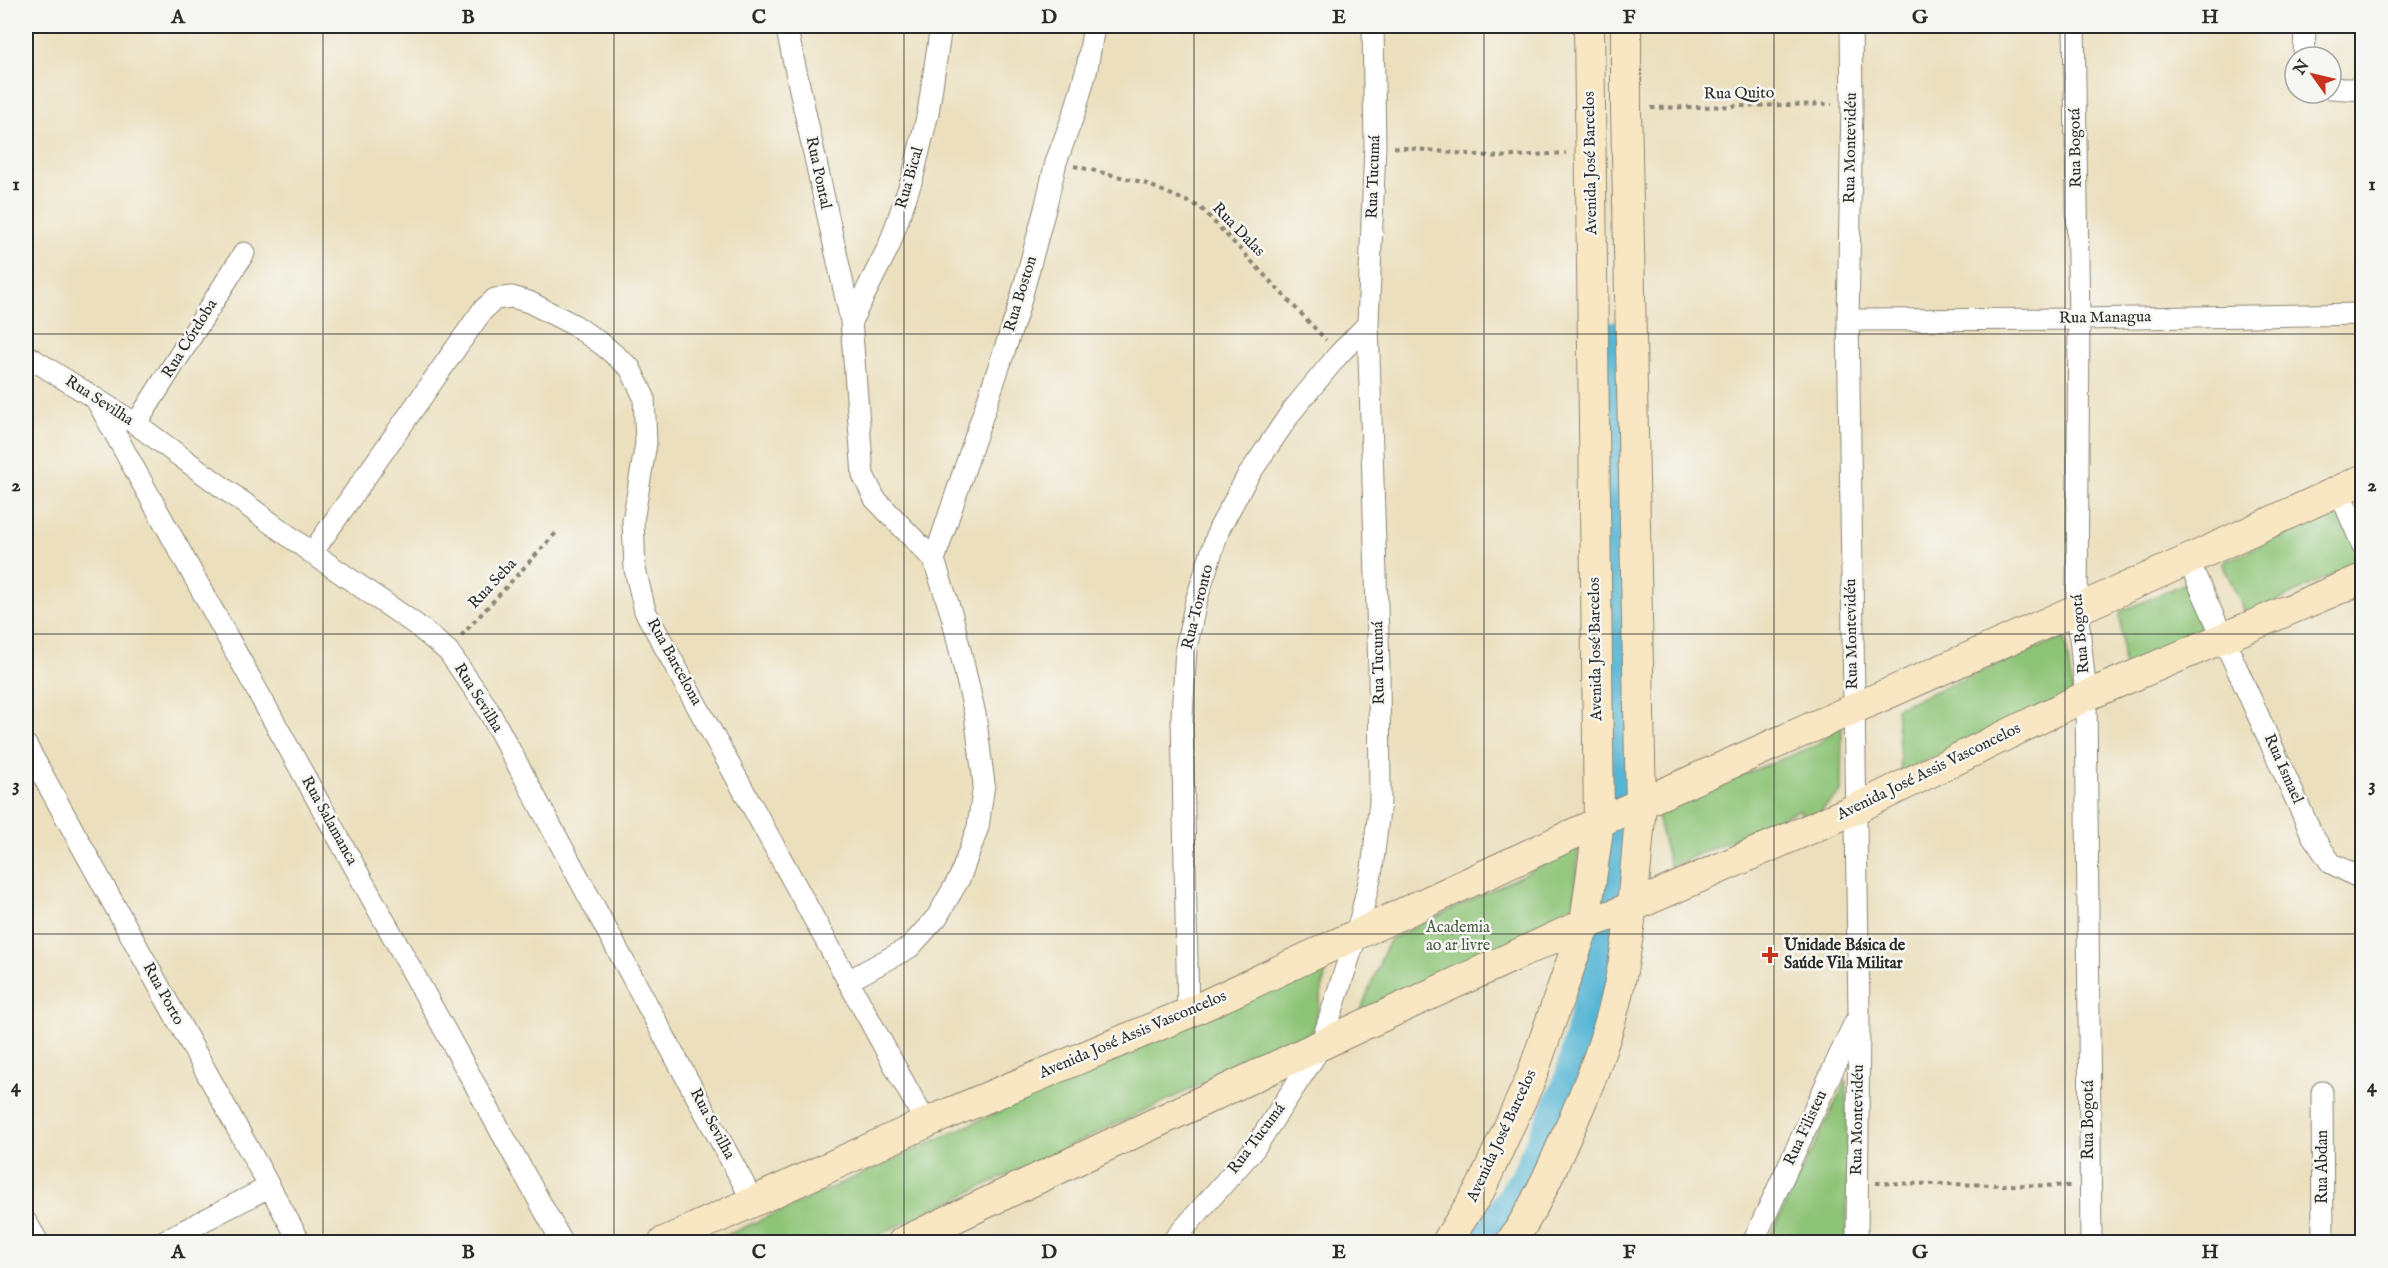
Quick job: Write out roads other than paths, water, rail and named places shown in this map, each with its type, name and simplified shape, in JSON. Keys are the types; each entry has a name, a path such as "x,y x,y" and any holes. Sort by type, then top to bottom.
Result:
{"street":[{"name":"Rua Pontal","path":"786,26 851,321"},
{"name":"Rua Bical","path":"851,321 889,246 912,176 928,113 941,26"},
{"name":"Rua Boston","path":"934,560 1017,313 1056,162 1075,111 1087,68 1094,26"},
{"name":"Rua Tucumá","path":"1172,1242 1254,1149 1320,1048 1357,933 1372,869 1380,802 1379,670 1368,324 1375,145 1374,26"},
{"name":"Avenida José Barcelos","path":"1447,1242 1481,1188 1610,915 1618,814 1590,151 1589,26"},
{"name":"Avenida José Barcelos","path":"1511,1242 1551,1170 1577,1113 1603,1044 1619,987 1610,915 1618,814 1626,26"},
{"name":"Rua Montevidéu","path":"1851,26 1848,320 1859,1013 1857,1242"},
{"name":"Rua Bogotá","path":"2074,26 2079,319 2077,608 2086,696 2091,1242"},
{"path":"2304,45 2305,26"},
{"path":"2343,89 2362,90"},
{"name":"Rua Córdoba","path":"136,424 244,253"},
{"name":"Rua Barcelona","path":"312,554 482,311 495,299 512,297 529,302 574,325 630,368 644,397 646,442 633,521 635,569 645,611 850,980 926,1123"},
{"name":"Rua Managua","path":"1848,320 2362,314"},
{"path":"850,980 910,947 937,917 960,877 978,827 984,784 975,714 952,616 934,560 875,499 863,474 851,321"},
{"name":"Rua Toronto","path":"1188,1013 1182,717 1186,648 1196,601 1219,530 1246,479 1292,411 1339,354 1368,324"},
{"name":"Rua Sevilha","path":"26,355 136,424 312,554 415,624 448,651 486,706 753,1201"},
{"name":"Rua Salamanca","path":"97,400 562,1242"},
{"name":"Avenida José Assis Vasconcelos","path":"664,1242 926,1123 1188,1013 1618,814 2351,486 2362,544"},
{"path":"2188,560 2225,639"},
{"name":"Avenida José Assis Vasconcelos","path":"903,1242 1320,1048 1359,1027 1855,809 2086,696 2362,579"},
{"name":"Rua Ismael","path":"2225,639 2312,835 2331,863 2362,879"},
{"name":"Rua Porto","path":"26,745 300,1242"},
{"name":"Rua Filisteu","path":"1753,1242 1859,1013"},
{"name":"Rua Abdan","path":"2322,1092 2323,1242"},
{"path":"162,1242 269,1187"},
{"path":"26,1222 38,1242"}],"waterway":[{"path":"1487,1242 1529,1178 1572,1084 1616,898 1624,837 1617,340"}],"place":[{"name":"Unidade Básica de Saúde Vila Militar","path":"1770,955"}],"park label":[{"name":"Academia ao ar livre","path":"1458,937"}]}
